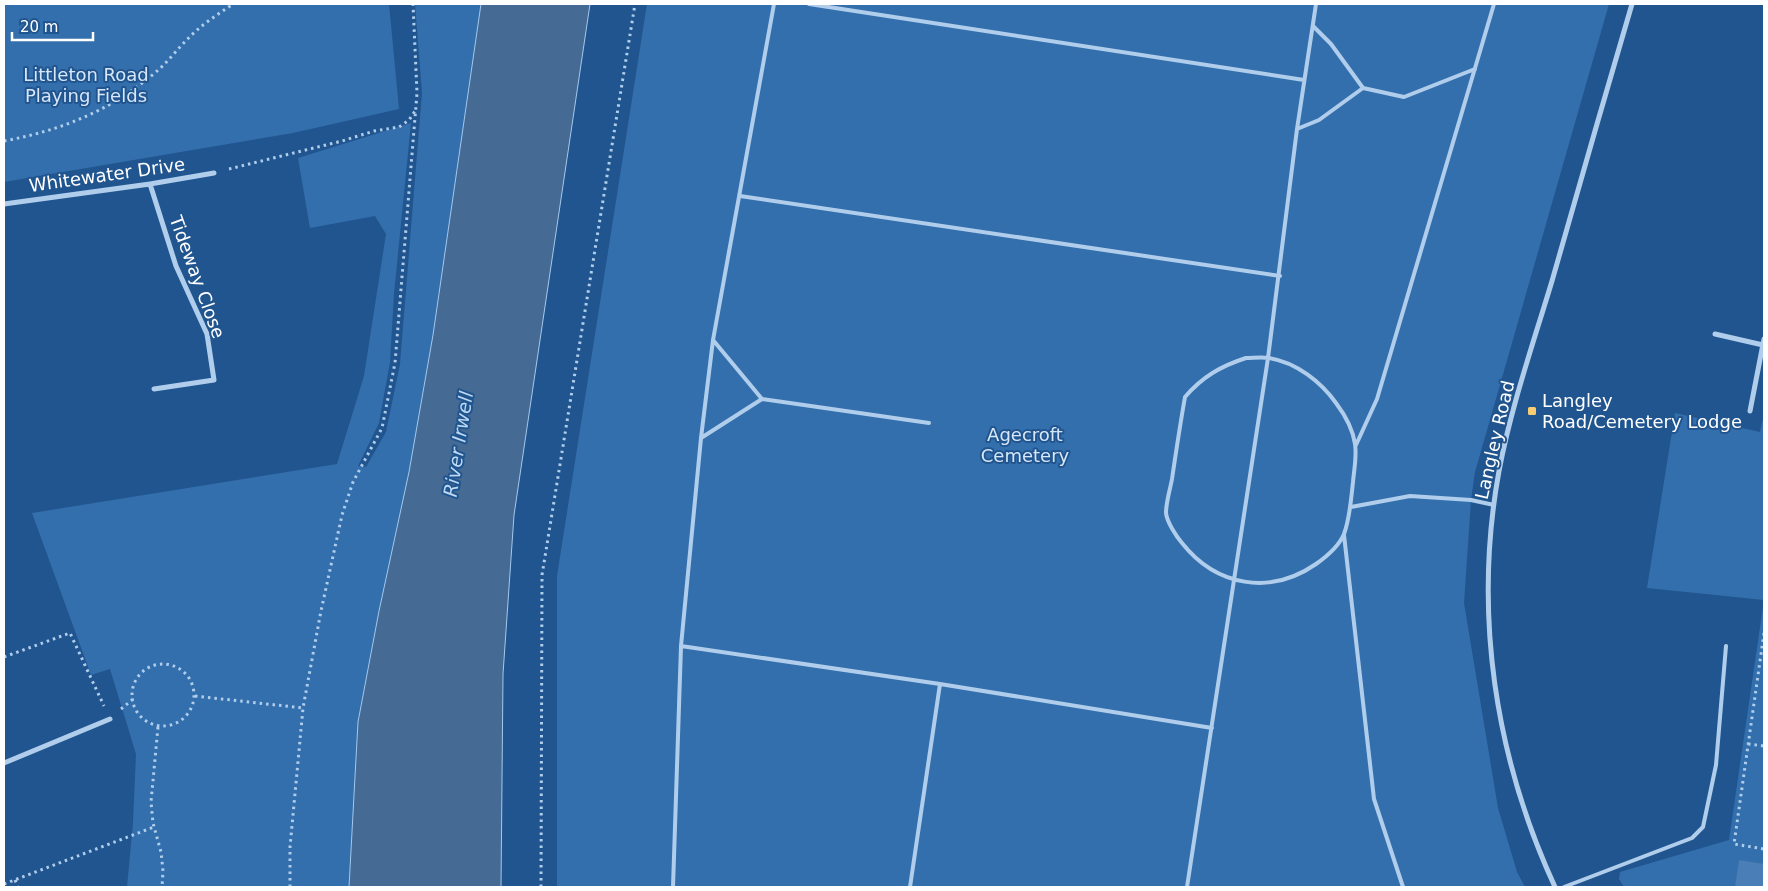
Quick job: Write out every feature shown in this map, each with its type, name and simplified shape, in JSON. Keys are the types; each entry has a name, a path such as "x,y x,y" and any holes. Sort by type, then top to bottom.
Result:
{"street":[{"name":"Langley Road","path":"1556,887 1525,815 1512,771 1495,691 1490,650 1488,562 1494,505 1509,428 1632,4"},
{"name":"Whitewater Drive","path":"4,204 150,184 214,173"},
{"name":"Tideway Close","path":"150,184 176,266 207,334 214,380 154,389"},
{"path":"1715,334 1763,345"},
{"path":"1750,410 1764,339"},
{"path":"4,763 110,719"}],"lane":[{"path":"673,887 681,646 701,438 713,340 774,4"},
{"path":"809,4 1304,80"},
{"path":"1187,887 1280,276 1297,129 1316,4"},
{"path":"1403,887 1374,799 1344,535 1351,507 1356,445 1377,399 1494,4"},
{"path":"1313,26 1331,44 1363,88 1404,97 1475,69"},
{"path":"1297,129 1319,120 1363,88"},
{"path":"740,196 1280,276"},
{"path":"713,340 762,398 929,423"},
{"path":"1344,535 1322,561 1308,570 1289,578 1270,582 1250,583 1235,580 1215,572 1201,563 1179,540 1166,514 1185,397 1194,386 1216,370 1246,358 1268,358 1286,363 1302,371 1317,382 1331,395 1342,410 1356,445"},
{"path":"701,438 762,398"},
{"path":"1351,507 1410,496 1471,500 1494,505"},
{"path":"681,646 940,684 1212,728"},
{"path":"1564,887 1692,838 1703,826 1716,765 1726,646"},
{"path":"910,887 940,684"}],"path":[{"path":"4,141 59,128 112,104 157,72 195,32 233,4"},
{"path":"290,887 290,847 303,708 321,611 342,515 353,482 382,428 395,363 417,93 413,4"},
{"path":"541,887 542,575 635,4"},
{"path":"214,173 342,141 374,130 399,127 409,120 416,111"},
{"path":"4,657 70,633 110,719"},
{"path":"1764,633 1734,844 1764,849"},
{"path":"156,665 172,665 181,669 189,677 195,696 193,706 188,715 180,722 170,726 158,727 142,718 135,710 132,690 142,672 156,665"},
{"path":"195,696 303,708"},
{"path":"158,727 151,802 154,827 161,852 162,887"},
{"path":"1748,744 1764,746"},
{"path":"4,884 154,827"},
{"path":"15,880 18,887"}],"green space":[{"name":"Littleton Road Playing Fields","path":"4,4 389,4 399,109 293,133 4,182"},
{"path":"415,4 481,4 433,335 409,472 379,611 358,722 349,887 127,887 133,823 136,754 110,669 91,675 32,513 337,464 364,376 386,234 375,216 310,228 298,158 411,123 394,294 390,362 379,423 358,466 366,467 386,432 400,364 422,93"},
{"name":"Agecroft Cemetery","path":"647,4 1609,4 1475,472 1471,500 1464,603 1498,808 1517,872 1525,887 557,887 557,576"},
{"path":"1675,413 1760,432 1764,415 1764,600 1647,588"},
{"path":"1764,600 1764,887 1624,887 1619,879 1620,872 1729,840"}],"water":[{"name":"River Irwell","path":"481,4 590,4 514,515 503,674 501,887 349,887 358,722 379,611 409,472 433,335"}],"building":[{"path":"1739,860 1764,864 1764,887 1735,887"}],"place":[{"name":"Langley Road/Cemetery Lodge","path":"1532,411"}]}
